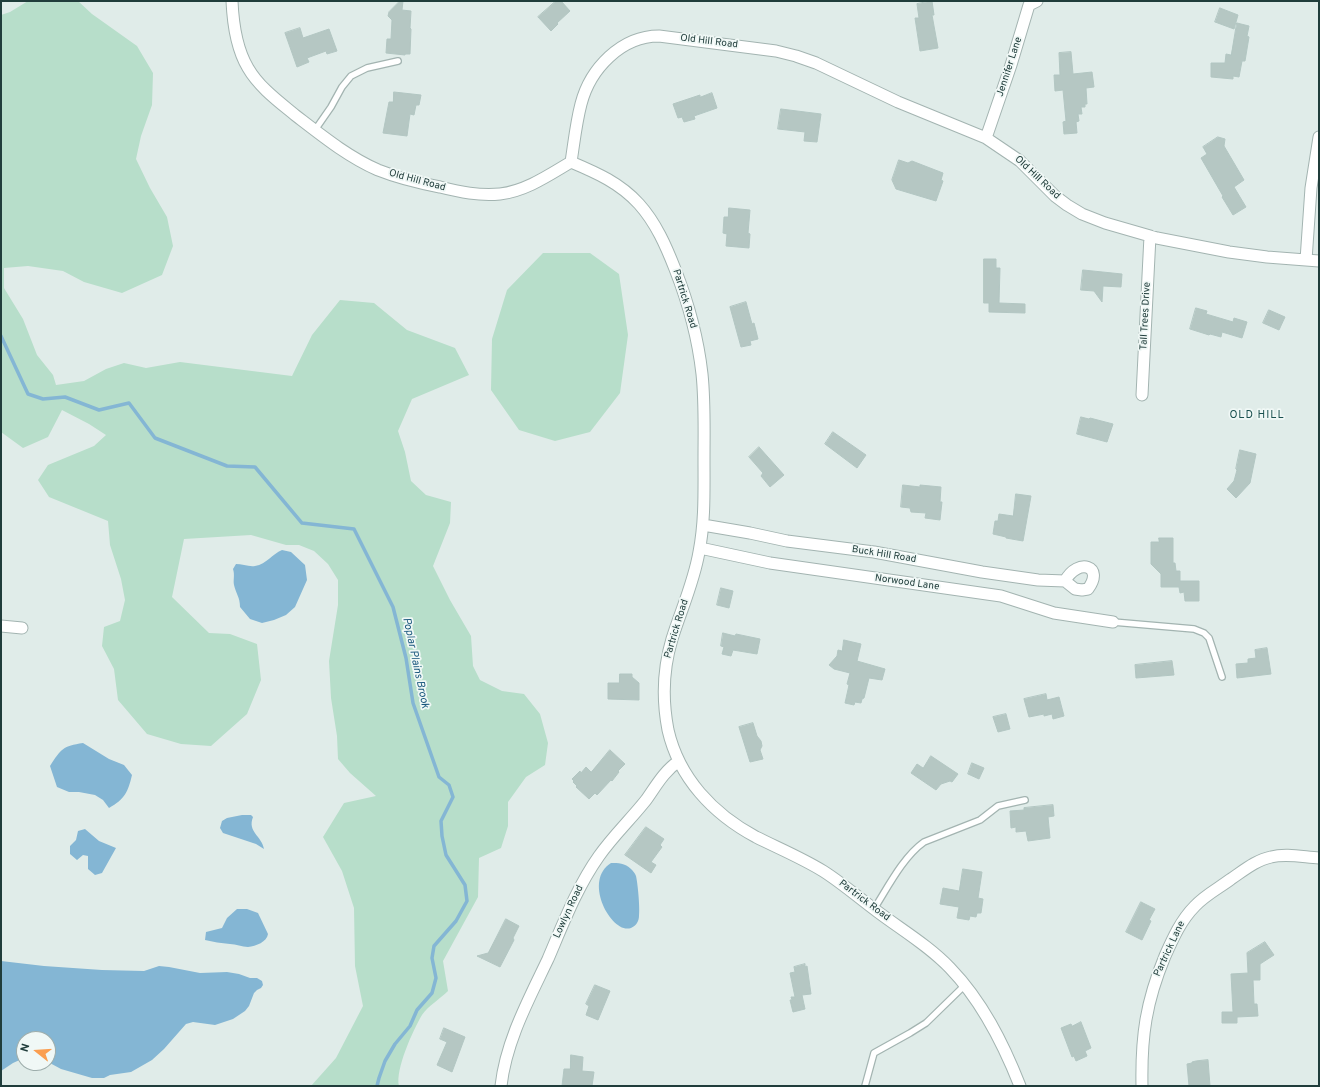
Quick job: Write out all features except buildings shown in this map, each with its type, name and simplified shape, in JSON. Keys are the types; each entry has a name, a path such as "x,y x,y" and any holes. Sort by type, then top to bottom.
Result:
{"street":[{"name":"Old Hill Road","path":"232,1 237,40 242,56 252,74 275,98 315,130 353,157 378,170 401,178 467,193 485,195 512,192 545,178 571,162 581,105 587,87 593,77 606,60 620,48 634,40 652,36 762,49 796,56 816,63 898,102 986,138 1020,161 1055,196 1075,210 1105,223 1150,236 1248,255 1319,261"},
{"name":"Jennifer Lane","path":"986,138 1011,65 1029,5 1037,1"},
{"path":"1306,260 1311,188 1319,137"},
{"name":"Partrick Road","path":"571,162 610,180 623,188 640,205 656,227 679,280 694,331 702,373 704,413 704,525 692,580 671,641 664,676 666,716 670,739 679,761 687,777 697,790 724,816 754,836 822,870 931,951 949,967 965,985 993,1028 1003,1046 1020,1086"},
{"name":"Tall Trees Drive","path":"1142,395 1150,236"},
{"name":"Buck Hill Road","path":"704,525 750,532 787,542 874,552 1017,577 1065,581"},
{"name":"Norwood Lane","path":"700,548 770,563 1001,596 1054,614 1113,622"},
{"path":"1,626 22,628"},
{"name":"Lowlyn Road","path":"501,1086 504,1066 509,1049 522,1016 566,917 586,878 600,855 646,801 662,776 670,767 679,761"},
{"name":"Partrick Lane","path":"1142,1086 1141,1058 1144,1024 1155,981 1168,948 1185,917 1204,898 1264,859 1281,855 1319,858"}],"lane":[{"path":"315,130 332,107 342,86 352,76 367,68 398,61"},
{"path":"1113,622 1194,629 1204,632 1211,642 1216,663 1222,677"},
{"path":"874,909 902,865 917,847 924,842 980,820 998,806 1025,800"},
{"path":"865,1086 874,1053 926,1023 965,985"}],"green space":[{"path":"28,1 78,1 92,14 137,46 153,73 152,105 141,136 136,159 150,188 167,217 173,246 162,275 122,293 84,282 63,271 28,266 4,268 4,288 23,319 37,355 53,375 56,385 84,381 106,369 124,363 146,368 180,362 292,376 312,335 340,300 374,303 407,330 455,348 469,375 412,399 398,431 405,452 411,481 426,495 451,502 450,523 433,566 450,600 471,636 473,666 480,680 502,691 524,694 540,714 548,743 545,765 526,777 508,802 508,826 501,848 479,858 478,897 443,961 448,991 427,1009 418,1022 402,1060 398,1079 399,1086 311,1086 336,1058 363,1006 355,966 354,908 342,871 323,837 344,803 376,796 350,773 338,759 337,736 331,698 329,661 338,605 338,580 328,564 314,551 299,545 286,545 251,535 184,539 172,597 209,633 230,634 257,644 261,680 247,714 211,746 181,744 147,734 118,700 114,669 102,646 104,627 120,621 125,600 121,579 110,545 108,521 49,497 38,480 48,465 94,446 106,435 62,410 48,437 23,448 1,432 1,15 10,12"},
{"path":"543,253 590,253 619,274 628,335 620,393 590,432 555,441 519,430 491,390 492,339 507,290"}],"water":[{"path":"282,550 291,552 305,565 307,580 295,607 286,615 274,620 262,623 250,619 240,607 234,585 233,569 236,564 250,566 259,565"},
{"path":"83,743 109,759 124,765 132,775 125,794 119,801 109,808 103,800 95,795 69,792 57,787 50,766 63,749 71,745"},
{"path":"251,815 253,817 253,830 261,841 264,849 256,844 223,833 220,828 222,821 227,818"},
{"path":"85,829 99,841 116,848 102,873 95,875 88,869 88,856 83,855 77,860 70,854 70,846 76,840 78,831"},
{"path":"611,863 624,864 635,873 636,876 639,896 639,918 636,925 631,928 623,928 616,923 603,905 599,882 603,871"},
{"path":"237,909 247,909 258,913 268,934 266,939 258,945 248,947 205,940 206,932 222,928 227,918"},
{"path":"1,961 102,970 144,971 159,966 200,973 227,972 250,978 257,978 262,981 263,985 254,993 249,1006 245,1011 233,1019 215,1025 193,1022 186,1024 152,1060 131,1072 110,1075 104,1078 92,1078 56,1066 56,1031 16,1031 16,1062 1,1071"}],"waterway":[{"name":"Poplar Plains Brook","path":"1,336 28,394 43,399 65,397 99,410 129,403 155,438 227,466 255,467 302,523 354,529 393,607 406,658 413,703 439,777 449,785 453,797 441,821 442,836 446,855 465,885 467,901 456,921 434,946 432,958 436,978 432,993 417,1010 410,1026 395,1044 385,1061 377,1086"}],"district":[{"name":"OLD HILL","path":"1257,416"}]}
